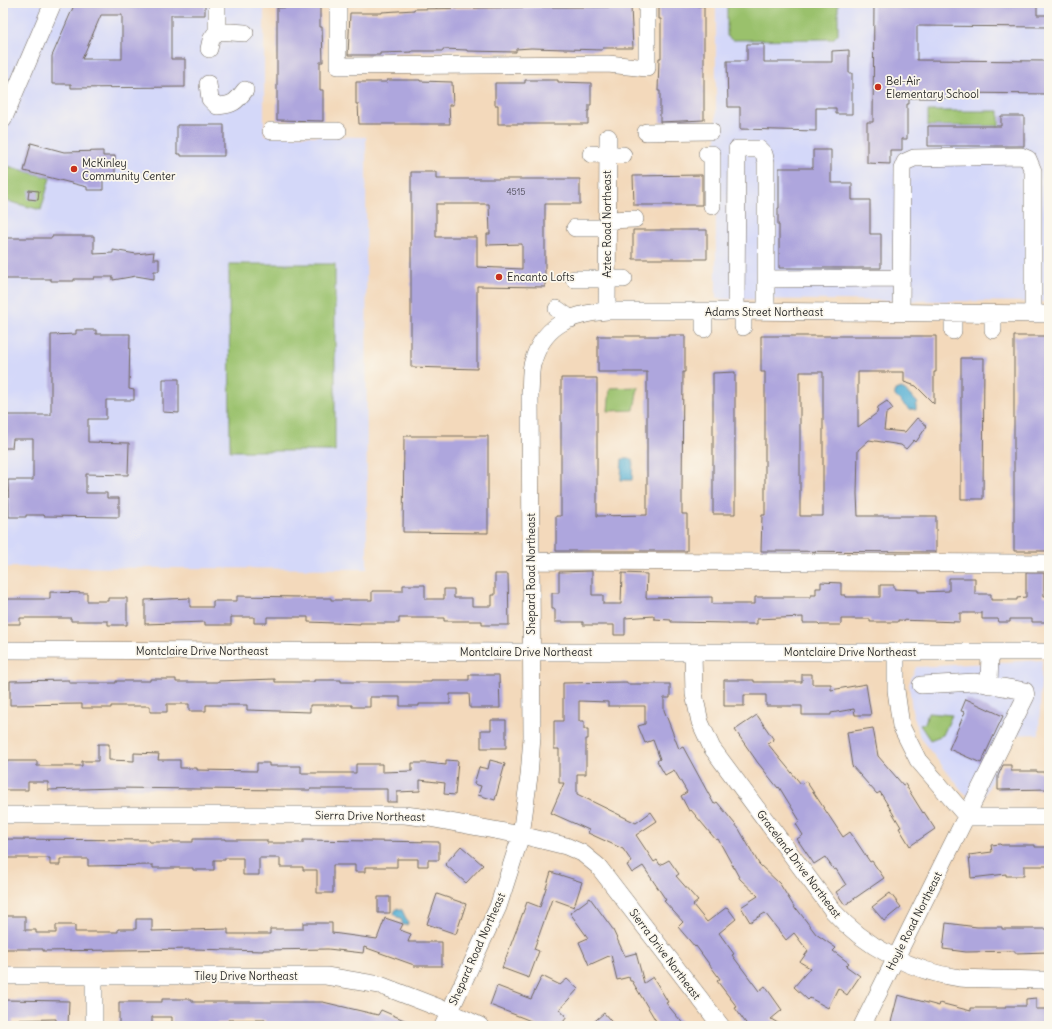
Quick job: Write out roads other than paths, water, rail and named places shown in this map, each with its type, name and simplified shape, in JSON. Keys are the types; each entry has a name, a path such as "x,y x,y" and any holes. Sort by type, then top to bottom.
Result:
{"street":[{"path":"3,120 53,3"},
{"path":"209,49 211,40 217,32 217,3"},
{"path":"338,3 338,66 608,64 647,68 647,3"},
{"path":"217,32 245,33"},
{"path":"208,84 210,99 217,106 226,106 235,103 245,90"},
{"path":"271,131 338,131"},
{"path":"646,132 711,131"},
{"name":"Aztec Road Northeast","path":"607,311 615,279 607,224 616,155 608,137"},
{"path":"740,316 737,149 759,149 764,154 766,162 766,311"},
{"path":"590,154 616,155"},
{"path":"707,154 712,154 712,206"},
{"path":"901,313 902,169 906,162 914,158 1021,156 1028,159 1033,172 1041,314"},
{"path":"575,228 635,219"},
{"path":"766,279 902,278"},
{"path":"574,279 615,279"},
{"path":"557,309 571,319"},
{"name":"Adams Street Northeast","path":"526,389 532,367 531,346 556,326 588,313 607,311 704,311 740,316 766,311 954,313 993,322 1041,314"},
{"path":"704,311 704,329"},
{"path":"954,313 954,330"},
{"name":"Shepard Road Northeast","path":"447,1019 498,907 521,836 529,776 532,737 532,652 526,389"},
{"path":"531,561 1049,563"},
{"name":"Montclaire Drive Northeast","path":"3,650 896,653 1049,652"},
{"name":"Graceland Drive Northeast","path":"693,652 694,694 700,722 712,748 845,924 866,940 896,957 929,971 961,978 1049,980"},
{"path":"921,685 975,682 989,685 990,652"},
{"path":"896,653 896,690 901,726 918,760 967,817 1049,817"},
{"name":"Hoyle Road Northeast","path":"862,1026 1026,696 1025,691 989,685"},
{"name":"Sierra Drive Northeast","path":"3,815 405,815 429,818 566,846 582,853 598,866 720,1026"},
{"name":"Tiley Drive Northeast","path":"3,976 326,976 380,985 447,1019 480,1026"},
{"path":"94,976 94,1026"}],"water":[{"path":"902,388 918,403 916,405 916,410 911,409 910,411 895,396 895,390"},
{"path":"622,459 633,459 632,480 621,480"},
{"path":"397,908 402,910 408,923 407,925 403,925 401,918 397,917 394,913"}],"place":[{"name":"Bel-Air Elementary School","path":"878,87"},
{"name":"McKinley Community Center","path":"74,169"},
{"name":"Encanto Lofts","path":"499,277"}]}
